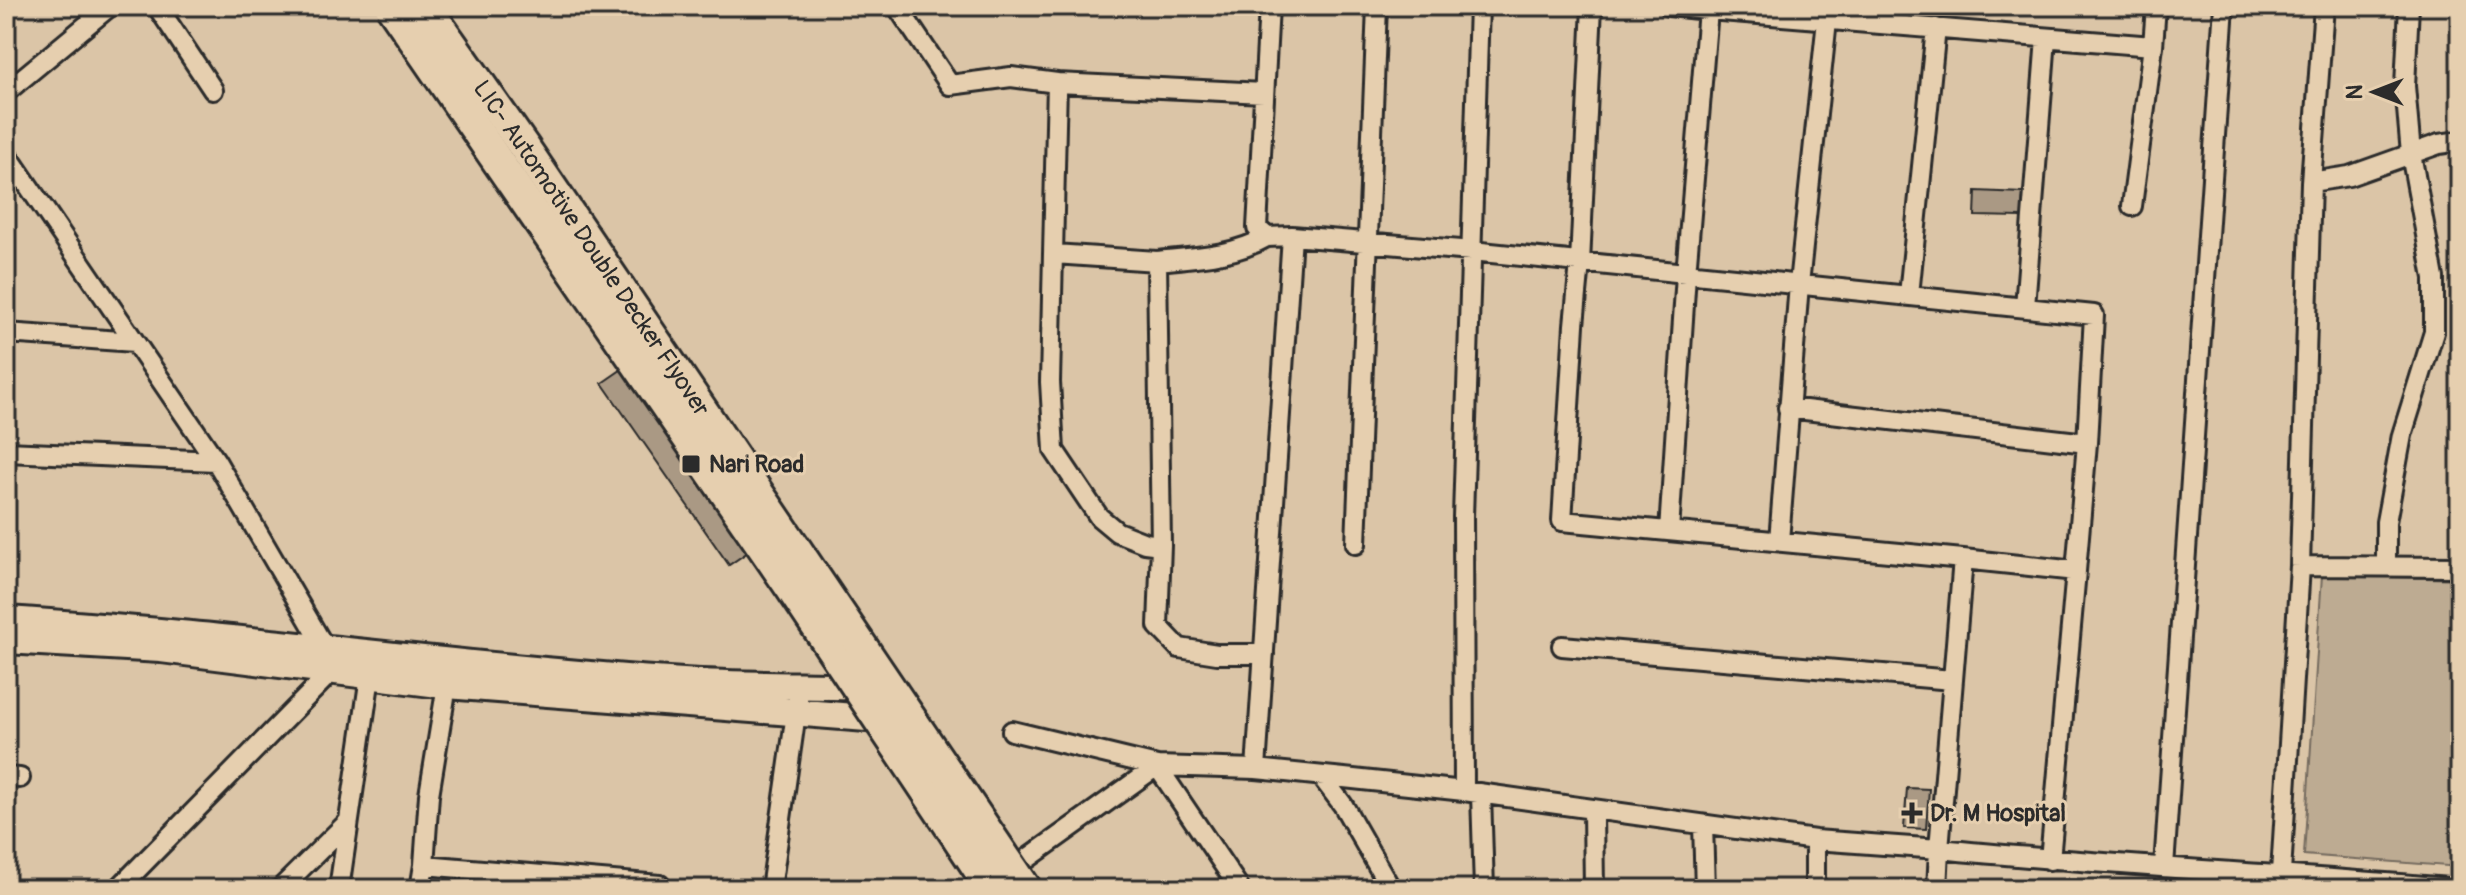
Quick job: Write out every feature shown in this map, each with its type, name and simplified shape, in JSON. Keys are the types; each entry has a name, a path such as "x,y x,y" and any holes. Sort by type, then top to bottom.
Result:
{"main road":[{"path":"382,6 848,686 982,889"},
{"name":"LIC- Automotive Double Decker Flyover","path":"391,6 994,889"},
{"name":"LIC- Automotive Double Decker Flyover","path":"425,6 1023,876"},
{"path":"438,6 654,321 1023,876 1038,889"},
{"path":"6,620 168,632 371,665 684,682 900,687"},
{"path":"6,640 329,659"},
{"path":"371,665 447,685 923,722"}],"street":[{"path":"6,92 110,6"},
{"path":"157,6 213,90"},
{"path":"897,6 950,85 1011,77 1057,83 1264,93"},
{"path":"1267,237 1257,228 1269,6"},
{"path":"1356,544 1377,6"},
{"path":"1479,6 1463,517 1472,792 1484,889"},
{"path":"1592,6 1580,263 1562,521 2076,571"},
{"path":"1669,6 2153,46"},
{"path":"2132,206 2156,6"},
{"path":"2164,867 2224,6"},
{"path":"2281,881 2300,566 2311,182 2324,6"},
{"path":"2386,566 2386,522 2402,435 2434,332 2434,278 2411,154 2405,86 2409,6"},
{"path":"1669,531 1708,10"},
{"path":"1779,541 1799,284 1827,20"},
{"path":"1909,295 1936,28"},
{"path":"2025,307 2046,38"},
{"path":"1057,83 1050,382 1054,450 1099,517 1117,532 1145,543 1161,545"},
{"path":"2311,182 2349,176 2439,144 2460,141"},
{"path":"6,153 216,461 329,659 118,889"},
{"path":"1054,254 1157,261 1221,254 1249,247 1267,237 1292,236 1472,251 2094,315 2087,443 2050,860"},
{"path":"1256,769 1292,236"},
{"path":"1157,261 1161,545 1158,626 1179,648 1217,654 1264,654"},
{"path":"6,333 135,342"},
{"path":"1788,408 2087,443"},
{"path":"6,452 216,461"},
{"path":"1937,889 1963,559"},
{"path":"2300,566 2460,567"},
{"path":"1562,646 1952,680"},
{"path":"339,889 371,665"},
{"path":"420,889 429,795 447,685"},
{"path":"771,889 800,685"},
{"path":"1012,731 1157,766 1256,769 1472,792 1815,840 2164,867 2281,881 2460,889"},
{"path":"994,889 1023,876 1157,766"},
{"path":"1157,766 1240,889"},
{"path":"1321,776 1343,805 1391,889"},
{"path":"1593,810 1594,889"},
{"path":"280,889 349,821"},
{"path":"1703,825 1705,889"},
{"path":"1815,840 1815,889"},
{"path":"424,865 620,885 660,885 659,889"}],"shaded area":[{"path":"2322,575 2460,579 2460,867 2304,855"}],"building":[{"path":"1976,191 2023,193 2022,217 1975,216"},
{"path":"647,352 774,534 729,565 602,383"},
{"path":"1907,788 1929,789 1926,829 1904,828"}],"railway":[{"path":"396,6 831,635 949,819 998,889"}],"place":[{"name":"Nari Road","path":"691,464"},
{"name":"Dr. M Hospital","path":"1912,813"}]}
